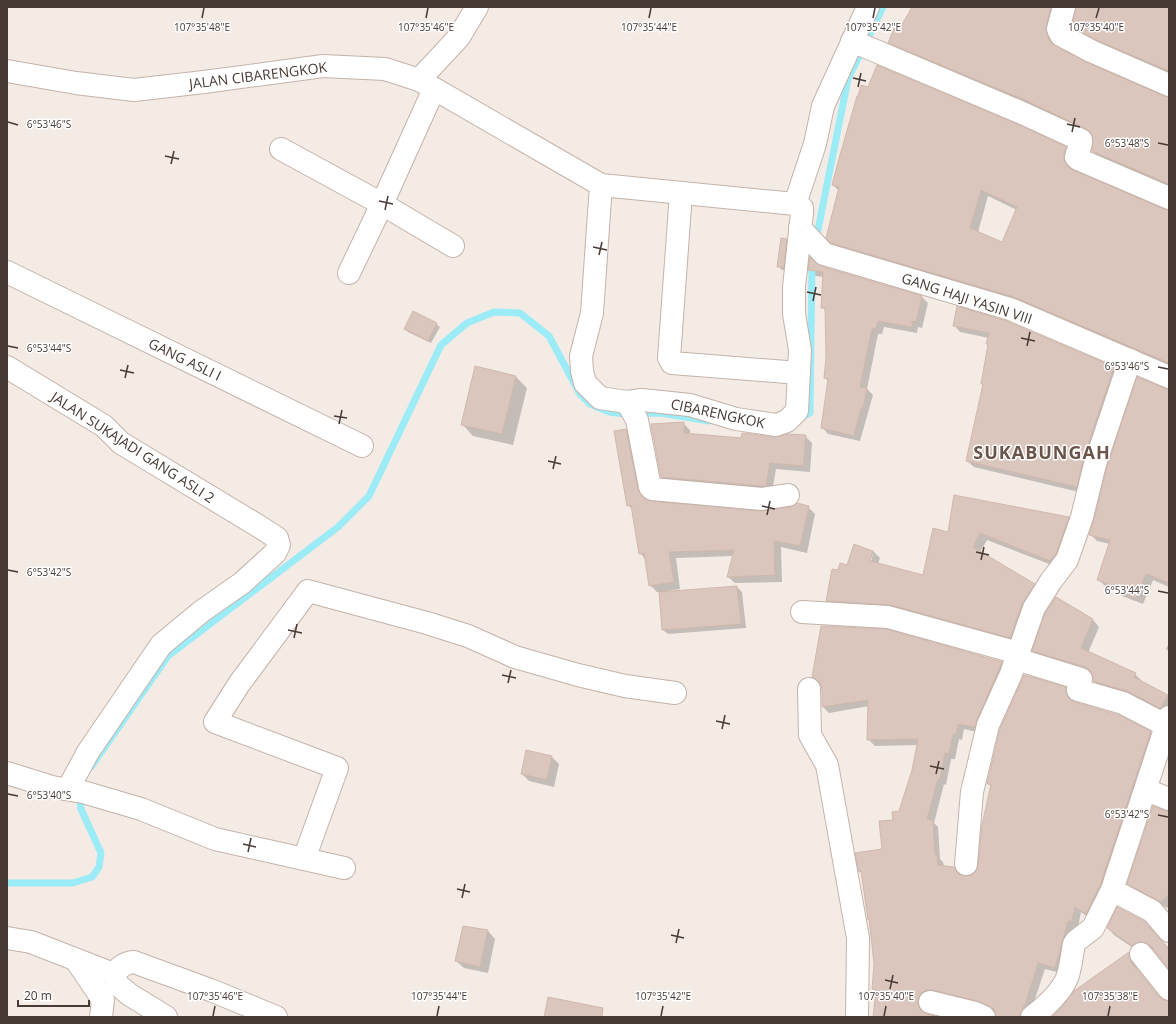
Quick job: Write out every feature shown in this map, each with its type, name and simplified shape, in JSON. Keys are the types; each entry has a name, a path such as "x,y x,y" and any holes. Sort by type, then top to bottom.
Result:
{"street":[{"path":"349,273 382,204 427,84 459,37 477,7"},
{"path":"601,184 794,204 815,144 823,106 861,45 868,7"},
{"path":"1064,7 1058,29 1061,35 1091,51 1169,85"},
{"path":"861,45 1020,112 1081,140 1081,145 1076,155 1078,159 1169,198"},
{"name":"JALAN CIBARENGKOK","path":"7,71 76,83 134,90 323,66 385,69 427,84 601,184"},
{"path":"281,149 382,204 453,246"},
{"name":"CIBARENGKOK","path":"601,184 592,313 581,356 582,371 585,383 600,402 631,409 642,400 690,405 736,419 776,425 787,421 797,411 800,350 794,314 794,287 802,208 794,204"},
{"path":"681,193 669,358 672,363 799,372"},
{"name":"GANG HAJI YASIN VIII","path":"800,228 824,254 1010,309 1169,378"},
{"name":"GANG ASLI I","path":"7,272 362,446"},
{"path":"966,864 972,792 988,725 1017,656 1034,608 1051,581 1067,560 1082,517 1095,464 1130,360"},
{"name":"JALAN SUKAJADI GANG ASLI 2","path":"7,367 104,426 122,443 260,526 277,538 279,545 275,553 242,583 202,611 161,645 88,752 74,790"},
{"path":"631,409 650,487 652,489 762,499 788,495"},
{"path":"304,859 337,768 215,722 239,684 308,591 427,623 468,636 515,657 578,675 624,686 675,693"},
{"path":"802,612 888,617 1017,656 1081,679 1078,690 1123,703 1168,723 1112,890 1093,928 1074,944 1068,975 1064,984 1045,1013"},
{"path":"808,690 810,735 828,765 858,938 857,1017"},
{"path":"7,774 52,787 74,790 141,810 215,839 344,868"},
{"path":"1146,790 1169,799"},
{"path":"1112,890 1152,911 1169,931"},
{"path":"7,938 31,942 113,974 118,985 130,995 166,1017"},
{"path":"1141,954 1169,990"},
{"path":"76,960 103,1000 101,1017"},
{"path":"113,974 124,965 134,962 213,991 276,1017"},
{"path":"930,1002 975,1013 984,1017"}],"building":[{"path":"912,7 1051,7 1046,26 1047,35 1055,46 1086,62 1169,97 1169,184 1092,151 1093,139 1091,133 1086,129 1025,100 888,43 894,28 899,30"},
{"path":"1076,7 1169,7 1169,71 1096,40 1072,27"},
{"path":"877,65 1015,123 1066,147 1064,160 1067,166 1073,170 1169,210 1169,363 1014,297 831,243 826,238 839,187 832,185 861,85 868,87","holes":["981,190 1017,207 1002,242 970,228"]},
{"path":"781,238 787,239 784,267 777,267"},
{"path":"810,257 820,266 922,296 916,322 912,321 912,327 878,321 876,329 872,328 860,387 867,388 863,409 861,408 854,436 821,428 828,379 824,378 826,358 825,308 821,308 823,272 808,270"},
{"path":"957,306 1006,321 1114,367 1083,460 1077,487 966,461 983,384 981,384 988,344 986,344 989,333 953,326"},
{"path":"413,311 437,323 428,341 404,329"},
{"path":"475,366 516,376 502,434 461,425"},
{"path":"1137,377 1169,389 1169,583 1146,574 1136,598 1114,590 1115,587 1097,580 1110,540 1089,535 1107,467"},
{"path":"684,422 684,433 741,438 742,433 774,437 789,434 806,435 803,466 770,463 766,486 661,477 651,424"},
{"path":"626,429 638,489 644,498 651,501 761,511 790,507 797,503 809,506 800,546 774,541 775,575 727,577 734,550 669,552 674,582 649,586 644,553 639,554 631,505 627,506 614,431"},
{"path":"954,495 1069,517 1056,554 1050,561 980,533 973,547 1035,584 1022,604 1010,638 891,605 826,601 832,569 838,570 840,563 847,565 854,544 873,551 870,561 923,575 933,528 948,532"},
{"path":"737,586 741,624 662,630 659,592"},
{"path":"1056,597 1093,619 1081,648 1136,673 1134,677 1168,695 1160,708 1127,691 1093,681 1093,676 1085,667 1032,651 1045,613"},
{"path":"821,626 886,629 1002,662 975,727 958,724 956,734 953,734 949,754 945,753 940,779 938,779 927,819 933,820 935,855 937,855 938,865 954,867 959,874 965,876 972,875 976,871 978,865 982,825 991,784 987,784 1000,729 1024,675 1066,687 1066,693 1074,702 1118,715 1151,731 1100,885 1086,914 1075,907 1072,921 1068,921 1055,968 1038,963 1026,1002 1019,1017 996,1017 994,1009 980,1002 933,990 927,990 921,993 918,999 918,1005 922,1011 927,1014 939,1017 873,1017 876,990 872,989 874,964 869,919 868,920 861,871 859,872 855,853 882,849 879,821 893,820 892,812 899,811 912,770 918,739 867,740 868,700 822,707 822,689 820,683 812,677"},
{"path":"526,750 552,756 547,780 521,774"},
{"path":"1153,806 1169,812 1169,894 1161,902 1127,884"},
{"path":"1117,907 1144,921 1161,940 1169,950 1169,969 1151,946 1146,943 1139,942 1132,946 1107,928"},
{"path":"463,926 488,930 480,967 455,961"},
{"path":"1129,952 1131,962 1159,997 1169,1001 1169,1017 1052,1017 1074,991"},
{"path":"548,997 603,1008 602,1017 544,1017"}],"waterway":[{"path":"799,419 810,413 812,260 848,79 883,7"},
{"path":"91,767 168,656 338,527 369,496 441,345 467,323 494,312 520,313 549,336 580,394 590,404 609,412 624,414 661,413 709,421"},
{"path":"7,883 73,883 92,877 99,867 101,853 81,809 79,795"}],"district":[{"name":"SUKABUNGAH","path":"1042,452"}]}
